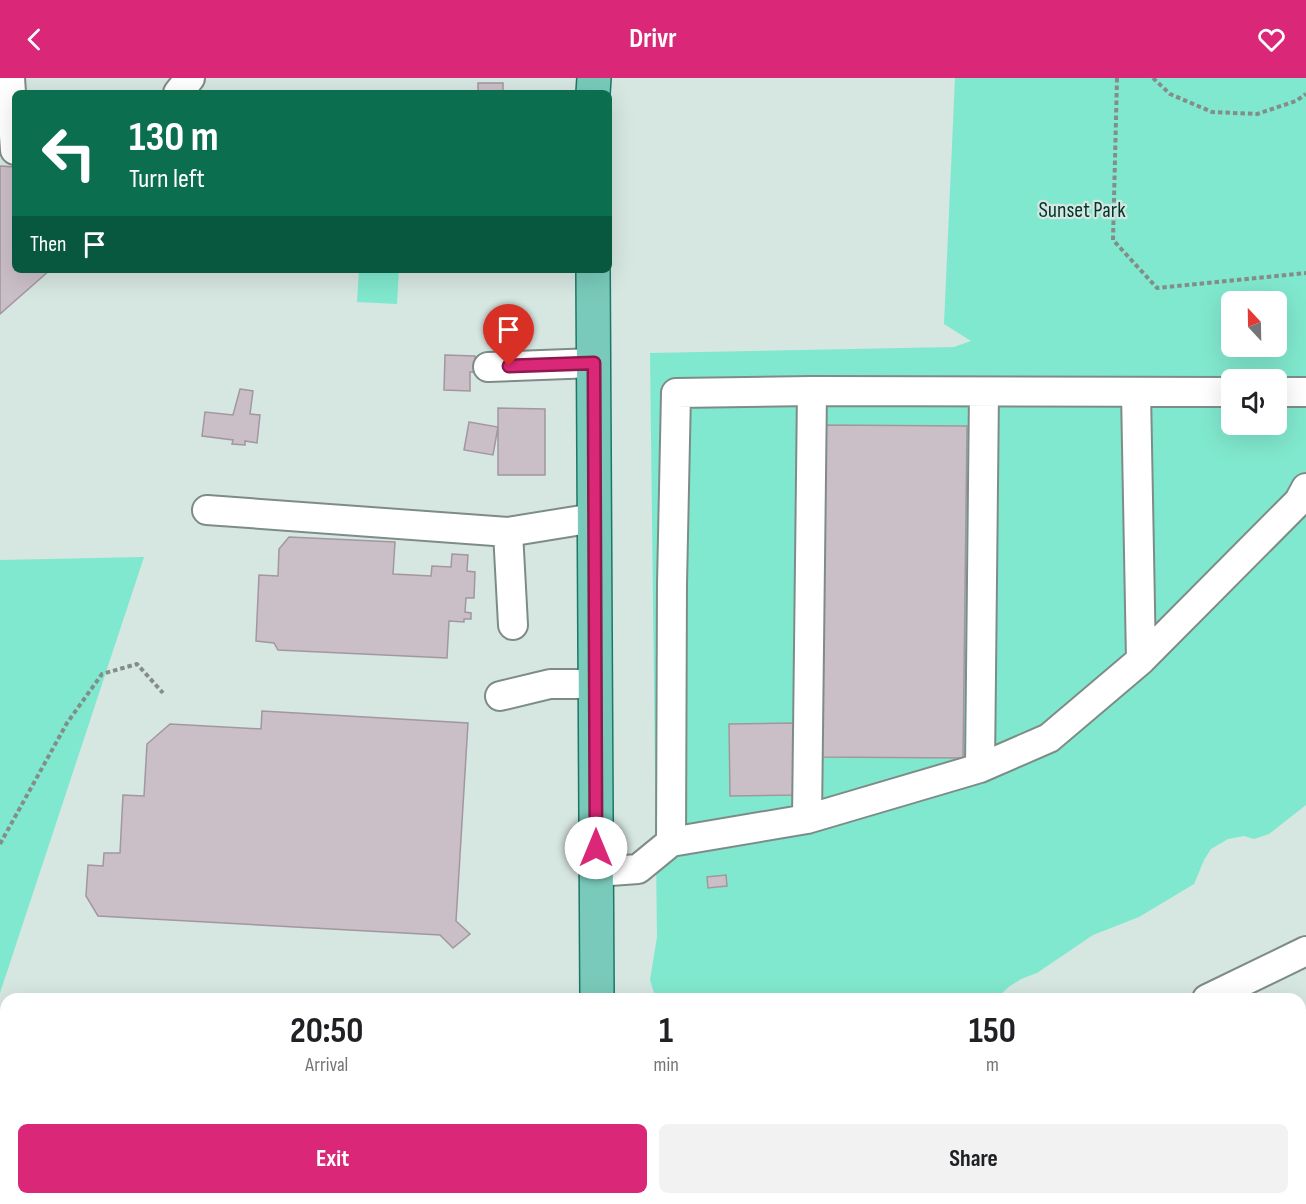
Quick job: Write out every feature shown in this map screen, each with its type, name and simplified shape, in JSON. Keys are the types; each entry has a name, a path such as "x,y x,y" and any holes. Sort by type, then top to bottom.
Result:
{"main road":[{"path":"593,273 597,993"}],"street":[{"path":"10,78 12,107"},
{"path":"180,90 190,78"},
{"path":"488,367 594,363"},
{"path":"807,819 812,392"},
{"path":"980,768 984,392"},
{"path":"1136,392 1141,660"},
{"path":"671,842 672,584 676,393 1221,392"},
{"path":"1287,392 1306,392"},
{"path":"596,872 638,869 671,842 807,819 980,768 1049,738 1141,660 1299,501 1306,488"},
{"path":"207,510 508,532 594,518"},
{"path":"508,532 513,625"},
{"path":"500,696 550,684 595,684"},
{"path":"1220,993 1306,951"}],"path":[{"path":"1117,78 1113,240 1157,288 1306,273"},
{"path":"1153,78 1170,94 1212,112 1257,114 1296,102 1306,94"},
{"path":"0,844 67,723 102,674 137,664 163,693"}],"green space":[{"name":"Sunset Park","path":"955,78 1306,78 1306,805 1269,834 1254,839 1244,836 1228,839 1211,849 1194,884 1139,917 1093,935 1037,973 1021,979 1002,993 654,993 650,980 657,937 650,353 954,347 971,341 944,324"},
{"path":"359,273 399,273 397,304 357,302"},
{"path":"144,557 0,993 0,560"}],"building":[{"path":"478,83 503,83 503,90 478,90"},
{"path":"0,166 12,167 12,273 47,273 0,314"},
{"path":"445,355 475,356 475,372 470,372 470,391 444,390"},
{"path":"240,389 253,391 250,414 260,415 257,443 245,441 245,445 232,444 233,440 202,436 205,412 233,415"},
{"path":"498,408 545,409 545,475 498,475"},
{"path":"469,422 498,427 493,455 464,450"},
{"path":"823,425 967,426 963,758 819,757"},
{"path":"289,537 395,542 393,574 431,576 432,566 451,567 452,554 468,555 467,571 475,572 474,598 466,598 465,612 471,613 471,619 464,619 464,622 449,621 447,658 278,650 274,643 256,641 259,575 278,576 279,549"},
{"path":"262,711 468,723 456,921 470,934 453,948 440,935 98,916 86,896 88,865 103,866 104,853 120,853 123,795 144,796 147,744 170,724 261,729"},
{"path":"795,723 796,795 730,796 729,724"},
{"path":"726,875 727,886 708,888 707,877"}],"route":[{"path":"509,366 594,363 596,848"}]}
